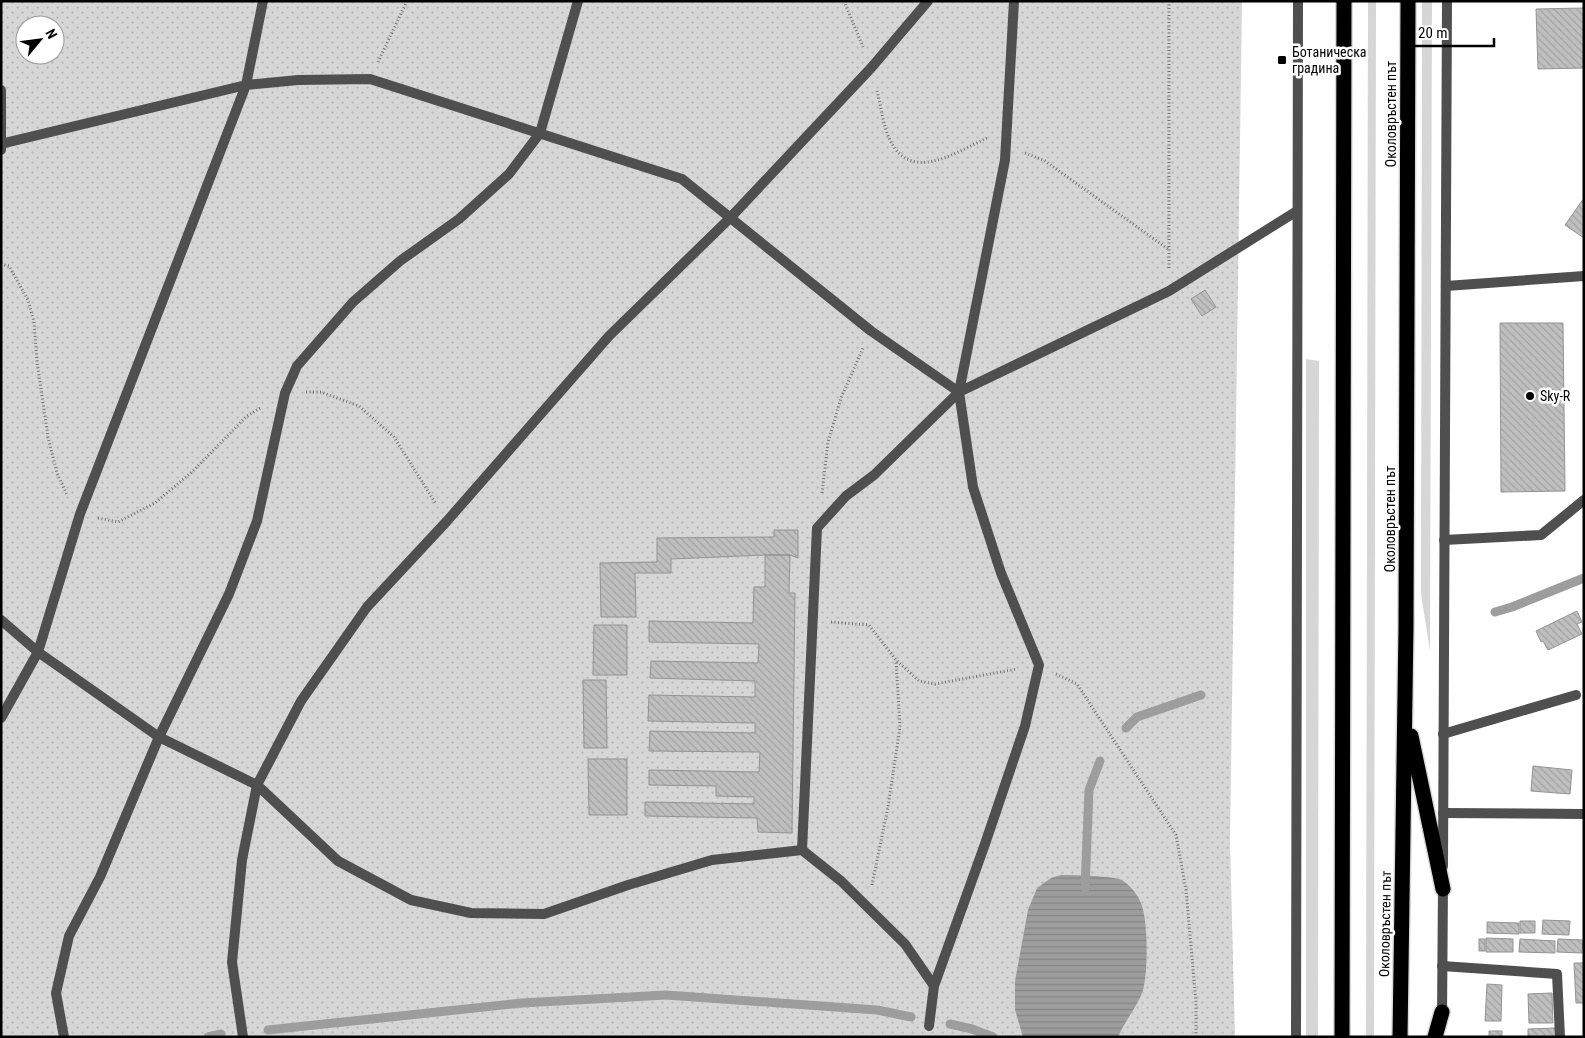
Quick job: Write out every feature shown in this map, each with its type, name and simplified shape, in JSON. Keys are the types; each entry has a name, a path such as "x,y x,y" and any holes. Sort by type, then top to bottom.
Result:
{"highway":[{"path":"1342,1037 1344,1"},
{"name":"Околовръстен път","path":"1400,1037 1405,708 1408,1"},
{"path":"1405,708 1443,889"},
{"path":"1435,1037 1442,1012"}],"street":[{"path":"1,718 38,652 80,514 246,86 263,1"},
{"path":"64,1037 56,993 69,936 100,877 159,737 229,594 257,521 285,393 296,366 353,302 400,261 459,219 509,174 540,133 578,1"},
{"path":"243,1037 232,962 242,860 257,786 301,701 367,607 447,521 609,336 730,218 871,68 928,1"},
{"path":"929,1026 934,986 1025,726 1039,665 1001,573 973,488 959,392 1005,160 1014,1"},
{"path":"1296,1037 1298,1"},
{"path":"1442,1037 1447,1"},
{"path":"1,90 2,146 246,86 298,80 370,79 682,179 871,331 959,392"},
{"path":"802,850 818,528 846,496 874,475 959,392 1169,291 1297,211"},
{"path":"1446,286 1584,276"},
{"path":"1444,540 1541,535 1584,500"},
{"path":"1,620 38,652 159,737 257,786 338,861 411,900 471,913 544,914 628,885 712,860 802,850 841,881 905,944 934,986"},
{"path":"1443,734 1576,695"},
{"path":"1443,813 1584,814"},
{"path":"1442,966 1557,974 1560,1037"}],"path":[{"path":"370,79 407,1"},
{"path":"844,1 871,68 889,139 898,154 912,162 928,164 1006,129"},
{"path":"1169,1 1169,291"},
{"path":"1006,144 1045,161 1169,249"},
{"path":"1,264 9,266 28,300 34,322 48,437 57,473 70,500 80,514 118,522 155,503 192,472 247,416 285,393 321,392 359,406 394,437 447,521"},
{"path":"818,528 828,442 841,398 871,331"},
{"path":"814,621 869,625 896,660 919,681 935,684 1039,665 1077,684 1176,835 1186,890 1196,1002 1196,1037"},
{"path":"867,908 888,807 900,727 896,660"}],"shaded area":[{"path":"1,1 1242,1 1230,841 1235,1037 1,1037"},
{"path":"1368,1 1376,1 1374,1037 1366,1037"},
{"path":"1422,1 1432,1 1430,651 1421,594"},
{"path":"1306,359 1319,361 1318,1037 1306,1037"},
{"path":"1061,875 1122,880 1134,891 1142,906 1146,936 1145,982 1141,995 1118,1037 1023,1037 1015,1010 1015,981 1028,910 1037,888 1051,878"}],"building":[{"path":"1584,8 1584,68 1538,69 1536,9"},
{"path":"1584,198 1584,238 1565,225"},
{"path":"1205,290 1216,307 1202,316 1191,299"},
{"path":"1500,323 1563,323 1565,491 1501,492"},
{"path":"774,530 798,530 798,558 790,555 765,555 671,559 671,573 635,573 636,617 601,617 600,563 657,562 657,538 774,537"},
{"path":"765,555 790,555 789,593 795,593 792,833 758,832 757,818 645,816 645,802 754,804 754,797 716,796 716,786 649,785 649,770 759,772 760,752 649,751 650,731 755,733 755,723 648,721 649,695 755,697 755,681 650,678 651,661 758,663 759,644 649,642 649,621 753,623 754,587 765,587"},
{"path":"1577,611 1582,622 1577,624 1582,634 1548,650 1543,641 1541,642 1536,631"},
{"path":"594,625 627,625 627,675 593,675"},
{"path":"583,680 606,680 607,748 584,748"},
{"path":"588,759 627,759 627,815 589,815"},
{"path":"1533,766 1572,770 1570,794 1531,791"},
{"path":"1543,920 1570,921 1569,935 1542,934"},
{"path":"1520,921 1535,921 1535,933 1520,933"},
{"path":"1487,922 1519,923 1519,934 1487,933"},
{"path":"1486,938 1513,939 1513,952 1486,952"},
{"path":"1479,939 1485,939 1485,951 1479,951"},
{"path":"1520,939 1555,941 1555,953 1519,952"},
{"path":"1558,939 1583,940 1582,953 1557,952"},
{"path":"1574,963 1584,963 1584,1003 1576,1003"},
{"path":"1487,984 1502,985 1501,1021 1485,1021"},
{"path":"1552,993 1553,1023 1529,1023 1528,994"},
{"path":"1555,1028 1556,1037 1528,1037 1528,1029"},
{"path":"1489,1031 1502,1031 1502,1037 1489,1037"}],"waterway":[{"path":"1495,612 1584,578"},
{"path":"1126,728 1137,717 1201,695"},
{"path":"1085,888 1089,790 1100,761"},
{"path":"268,1030 522,1003 666,995 877,1010 911,1017"},
{"path":"950,1024 972,1029 993,1037"},
{"path":"208,1037 221,1034"}],"place":[{"name":"Ботаническа градина","path":"1282,60"},
{"name":"Sky-R","path":"1530,396"}]}
